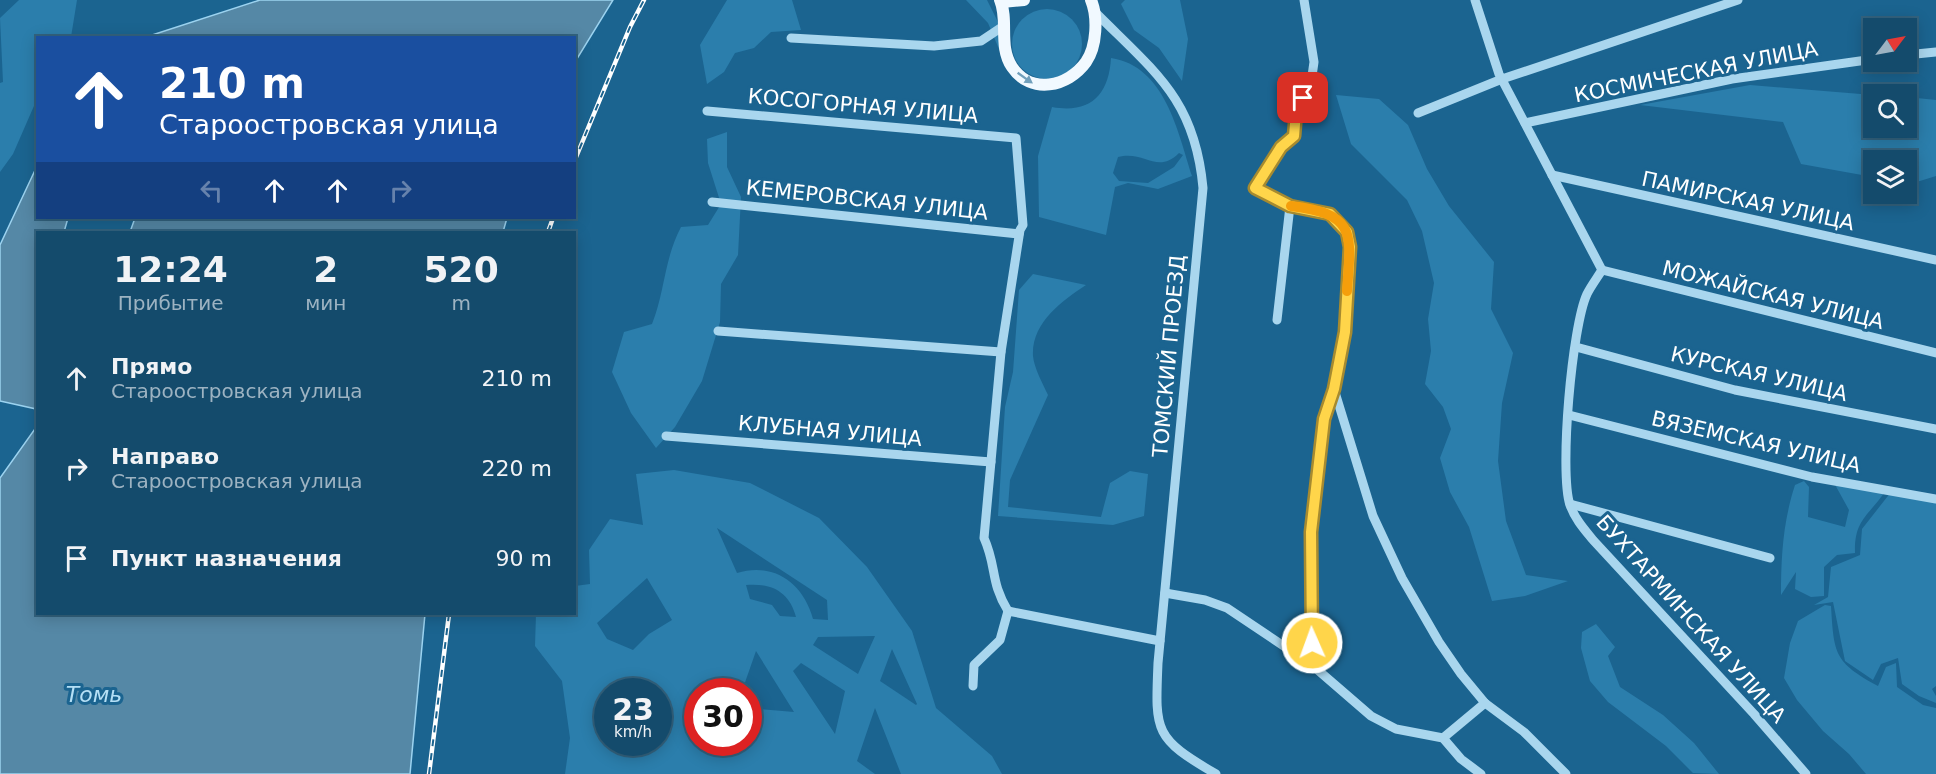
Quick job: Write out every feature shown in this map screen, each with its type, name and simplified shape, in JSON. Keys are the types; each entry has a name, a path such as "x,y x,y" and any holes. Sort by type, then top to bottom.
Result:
{"main road":[{"path":"1024,0 1001,1 1006,55 1013,69 1029,82 1045,87 1074,74 1087,61 1097,14 1092,0"}],"street":[{"path":"1304,0 1314,62 1311,83 1296,112 1294,136 1281,147 1255,188 1290,206 1330,214 1347,232 1350,247 1345,332 1334,389 1324,419 1311,532 1312,665"},
{"path":"1475,0 1502,79 1602,270"},
{"path":"1418,113 1502,79 1738,0"},
{"name":"ТОМСКИЙ ПРОЕЗД","path":"1097,14 1164,81 1186,115 1200,157 1203,188 1160,641 1156,709 1157,719 1166,738 1182,754 1216,774"},
{"path":"791,38 934,46 981,41 1002,27"},
{"path":"1917,54 1936,52"},
{"name":"КОСМИЧЕСКАЯ УЛИЦА","path":"1525,123 1732,79 1863,61"},
{"name":"КОСОГОРНАЯ УЛИЦА","path":"707,111 1016,138 1023,225 1019,232"},
{"name":"ПАМИРСКАЯ УЛИЦА","path":"1552,175 1936,260"},
{"name":"КЕМЕРОВСКАЯ УЛИЦА","path":"712,202 1019,232"},
{"path":"1277,320 1290,206"},
{"path":"1019,232 1000,352 984,538 993,560 993,580 997,593 1008,610 1160,641"},
{"name":"БУХТАРМИНСКАЯ УЛИЦА","path":"1602,270 1586,295 1576,347 1565,468 1570,504 1577,520 1593,540 1754,714 1806,774"},
{"name":"МОЖАЙСКАЯ УЛИЦА","path":"1602,270 1936,353"},
{"path":"718,331 1000,352"},
{"name":"КУРСКАЯ УЛИЦА","path":"1576,347 1735,390 1936,429"},
{"path":"1334,389 1373,516 1402,578 1439,642 1485,703 1524,732 1566,774"},
{"name":"ВЯЗЕМСКАЯ УЛИЦА","path":"1569,414 1812,477 1936,499"},
{"name":"КЛУБНАЯ УЛИЦА","path":"666,436 991,462"},
{"path":"1570,504 1770,558"},
{"path":"1165,593 1205,600 1227,608 1312,665 1379,720 1396,729 1443,738 1461,759 1481,774"},
{"path":"973,686 974,665 1000,639 1008,610"},
{"path":"1443,738 1485,703"}],"shaded area":[{"path":"19,0 77,0 71,36 36,36 36,101 13,154 0,172 0,83 3,82 0,18"},
{"path":"727,0 792,0 801,30 771,32 754,48 735,53 724,72 707,84 700,45"},
{"path":"966,0 987,0 1003,32 1004,61 988,23"},
{"path":"1125,0 1180,0 1188,39 1182,81 1159,48 1134,30 1121,4"},
{"path":"1040,9 1054,9 1067,15 1076,24 1082,37 1080,57 1072,69 1054,79 1040,79 1027,73 1018,64 1012,51 1012,37 1018,24 1027,15"},
{"path":"1111,58 1129,64 1157,87 1174,121 1192,176 1158,189 1128,183 1115,187 1106,235 1039,217 1038,156 1052,107 1077,108 1095,99 1106,82","holes":["1179,153 1183,155 1174,167 1148,183 1119,181 1113,173 1118,157 1127,156 1164,162"]},
{"path":"1750,85 1863,94 1863,138 1917,138 1917,98 1936,100 1936,176 1917,182 1917,150 1863,150 1863,175 1801,164 1783,122 1640,105"},
{"path":"1336,95 1379,99 1408,125 1427,169 1449,206 1494,262 1491,309 1513,353 1502,403 1498,461 1506,521 1526,575 1568,581 1525,596 1492,601 1469,527 1450,492 1440,458 1451,429 1443,407 1425,384 1431,351 1428,319 1434,283 1422,231 1407,200 1351,144"},
{"path":"727,132 727,167 741,197 738,255 721,284 720,322 702,381 675,427 656,448 631,413 612,372 624,332 652,324 671,251 681,227 708,225 721,204 708,163 707,139"},
{"path":"1033,274 1086,285 1058,306 1037,333 1033,356 1048,395 1010,480 1008,507 1101,517 1110,483 1130,471 1148,474 1144,516 1113,525 998,516 1005,407 1013,372 1019,290"},
{"path":"674,470 750,483 819,518 867,567 912,631 936,708 992,756 1002,774 901,774 875,708 857,761 875,774 565,774 570,738 562,681 535,646 536,615 576,615 576,586 590,584 589,550 610,519 643,525 636,474","holes":["717,528 827,600 828,620 813,619 802,595 785,578 763,570 737,573","647,578 672,620 649,634 633,650 607,639 597,623","746,585 771,587 778,590 789,601 796,617 780,616 772,605 750,599","875,636 858,674 813,645 818,637","892,649 917,704 916,705 880,681","801,663 845,691 835,734 793,671"]},
{"path":"1804,481 1809,487 1808,517 1845,527 1849,510 1833,481 1886,490 1860,525 1855,542 1855,553 1837,555 1824,567 1824,596 1811,597 1795,589 1796,572 1781,595 1785,526 1795,485"},
{"path":"1891,492 1936,496 1936,686 1932,689 1936,696 1936,703 1919,696 1902,684 1898,658 1881,664 1873,680 1845,661 1833,602 1814,605 1828,597 1831,567 1860,555 1862,529"},
{"path":"1825,605 1831,606 1833,635 1839,655 1845,663 1863,678 1878,686 1886,667 1896,663 1897,687 1923,705 1936,708 1936,774 1866,774 1849,754 1823,731 1797,700 1784,678 1790,643 1798,621"},
{"path":"1596,624 1615,647 1608,656 1620,687 1663,715 1694,743 1719,774 1693,773 1666,746 1608,702 1590,681 1581,648 1582,632"}],"water":[{"path":"260,0 613,0 576,60 576,36 149,36"},
{"path":"36,168 36,219 68,219 64,231 36,231 36,409 0,401 0,245"},
{"path":"135,219 507,219 503,231 130,231"},
{"name":"Томь","path":"36,427 36,615 425,615 410,774 0,774 0,478"}],"railway":[{"path":"576,157 630,27 644,0"},
{"path":"548,231 553,219"},
{"path":"429,774 449,615"}],"slow traffic":[{"path":"1291,206 1330,214 1347,232 1350,247 1347,291"}],"route":[{"path":"1303,98 1296,112 1294,136 1281,147 1255,188 1290,206 1330,214 1347,232 1350,247 1345,332 1334,389 1324,419 1311,532 1312,643"}]}
